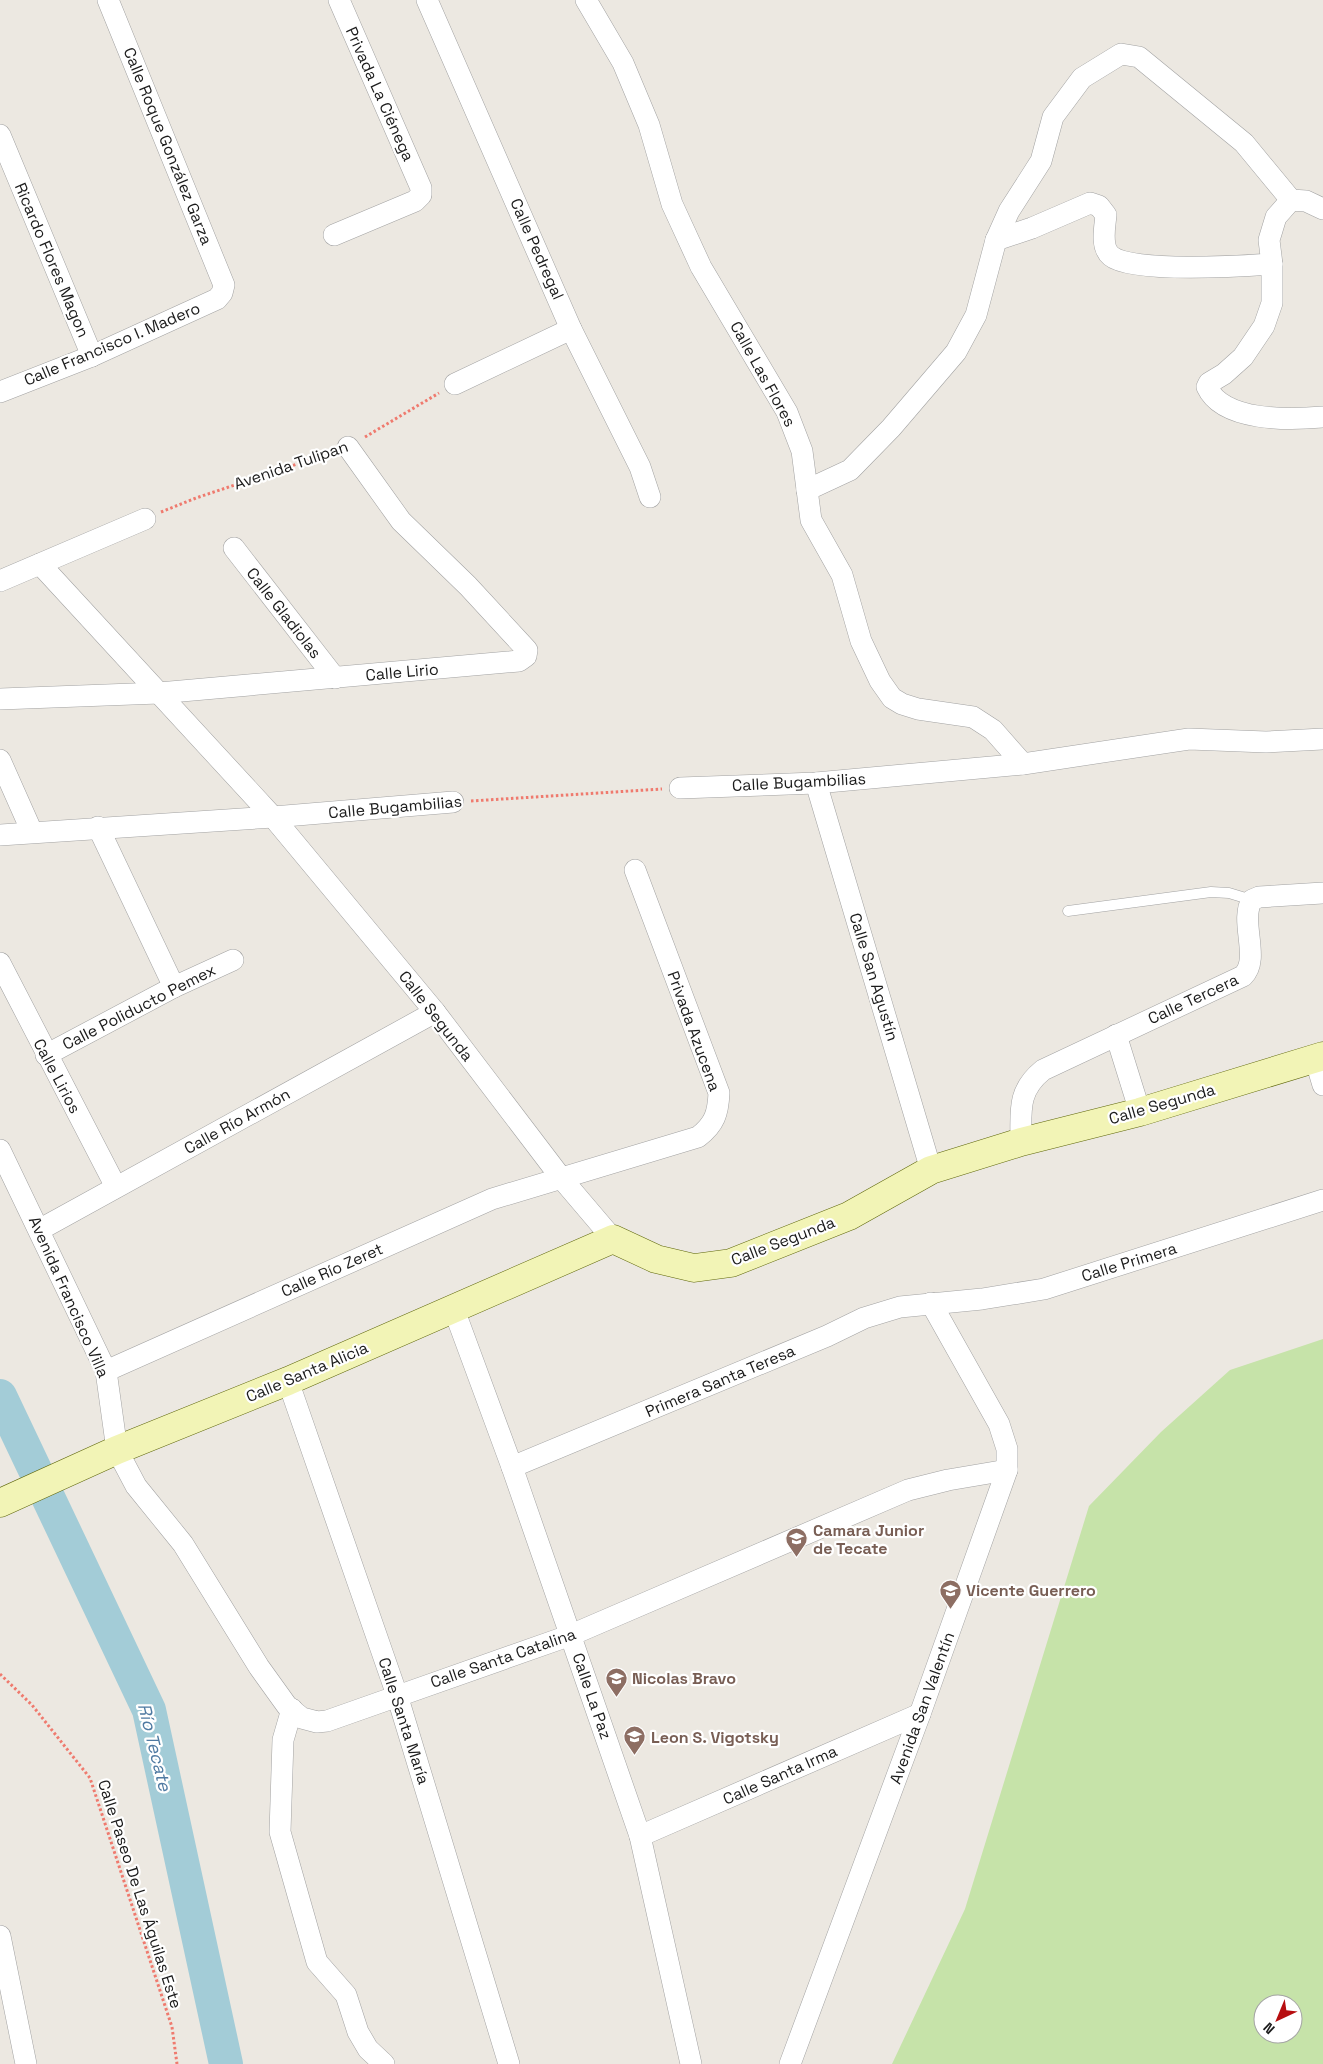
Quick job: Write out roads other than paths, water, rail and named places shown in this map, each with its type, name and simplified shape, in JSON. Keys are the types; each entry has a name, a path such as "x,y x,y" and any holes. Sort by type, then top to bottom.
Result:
{"street":[{"name":"Calle Roque González Garza","path":"108,0 224,285 222,293"},
{"name":"Privada La Ciénega","path":"334,235 416,201 421,195 421,188 339,0"},
{"name":"Calle Pedregal","path":"427,0 571,329 640,466 650,497"},
{"name":"Calle Las Flores","path":"586,0 623,63 650,125 672,204 701,267 787,412 802,452 811,520 842,575 861,641 880,681 892,698 918,709 973,718 992,730 1023,764"},
{"path":"807,490 850,470 891,428 956,352 976,315 996,240 1009,211 1041,161 1053,117 1082,78 1121,54 1139,57 1244,143 1291,200 1306,201 1323,209"},
{"name":"Ricardo Flores Magon","path":"0,135 92,356"},
{"path":"1291,200 1276,217 1269,240 1272,264 1272,303 1264,326 1243,357 1224,374 1209,383 1207,387 1216,401 1245,414 1292,420 1323,417"},
{"path":"996,240 1032,228 1090,204 1099,206 1106,215 1104,246 1110,256 1125,263 1216,268 1272,264"},
{"name":"Calle Francisco I. Madero","path":"0,392 92,356 217,299 222,293"},
{"path":"455,384 571,329"},
{"name":"Calle Lirio","path":"0,700 158,693 519,661 526,656 527,650 468,586 401,521 348,446"},
{"path":"0,581 145,518"},
{"name":"Calle Gladiolas","path":"234,548 335,678"},
{"path":"40,564 273,817"},
{"name":"Calle Bugambilias","path":"680,788 816,783 1023,764 1189,739 1266,742 1323,738"},
{"path":"0,760 32,832"},
{"name":"Calle San Agustín","path":"816,783 931,1170"},
{"name":"Calle Bugambilias","path":"0,835 98,827 273,817 453,802"},
{"name":"Calle Segunda","path":"273,817 435,1012 562,1179 613,1238 656,1260 694,1268 731,1263 849,1216 931,1170 1021,1142 1140,1112 1319,1057"},
{"path":"98,827 174,987"},
{"name":"Privada Azucena","path":"562,1179 698,1137 716,1120 719,1093 635,870"},
{"path":"1252,900 1259,897 1323,893"},
{"name":"Calle Tercera","path":"1021,1142 1021,1109 1030,1080 1043,1070 1247,972 1250,966 1248,914 1252,900"},
{"name":"Calle Poliducto Pemex","path":"46,1055 174,987 233,960"},
{"name":"Calle Lirios","path":"0,963 116,1187"},
{"name":"Calle Río Armón","path":"40,1230 435,1012"},
{"path":"1116,1035 1140,1112"},
{"path":"1319,1057 1323,1085"},
{"name":"Avenida Francisco Villa","path":"0,1150 106,1371 117,1450"},
{"name":"Calle Río Zeret","path":"106,1371 492,1199 562,1179"},
{"name":"Calle Primera","path":"931,1303 982,1299 1044,1289 1323,1200"},
{"name":"Calle Santa Alicia","path":"0,1503 117,1450 288,1381 613,1238"},
{"name":"Primera Santa Teresa","path":"512,1467 827,1336 864,1318 900,1307 931,1303"},
{"name":"Avenida San Valentín","path":"790,2064 920,1714 1007,1470 1007,1449 999,1424 931,1303"},
{"name":"Calle La Paz","path":"453,1308 512,1467 640,1836 691,2064"},
{"name":"Calle Santa María","path":"288,1381 397,1694 509,2064"},
{"name":"Calle Santa Catalina","path":"117,1450 136,1486 183,1544 259,1667 292,1709 302,1718 317,1722 327,1721 397,1694 571,1635 908,1490 948,1480 1007,1470"},
{"path":"292,1709 283,1740 280,1832 317,1962 346,1995 358,2032 368,2048 384,2064"},
{"name":"Calle Santa Irma","path":"640,1836 920,1714"},
{"path":"0,1936 26,2064"}],"lane":[{"path":"1068,912 1210,892 1229,893 1252,900"}],"waterway":[{"name":"Río Tecate","path":"0,1396 149,1710 226,2064"}],"place":[{"name":"Camara Junior de Tecate","path":"797,1558"},
{"name":"Vicente Guerrero","path":"950,1609"},
{"name":"Nicolas Bravo","path":"616,1697"},
{"name":"Leon S. Vigotsky","path":"635,1756"}]}
